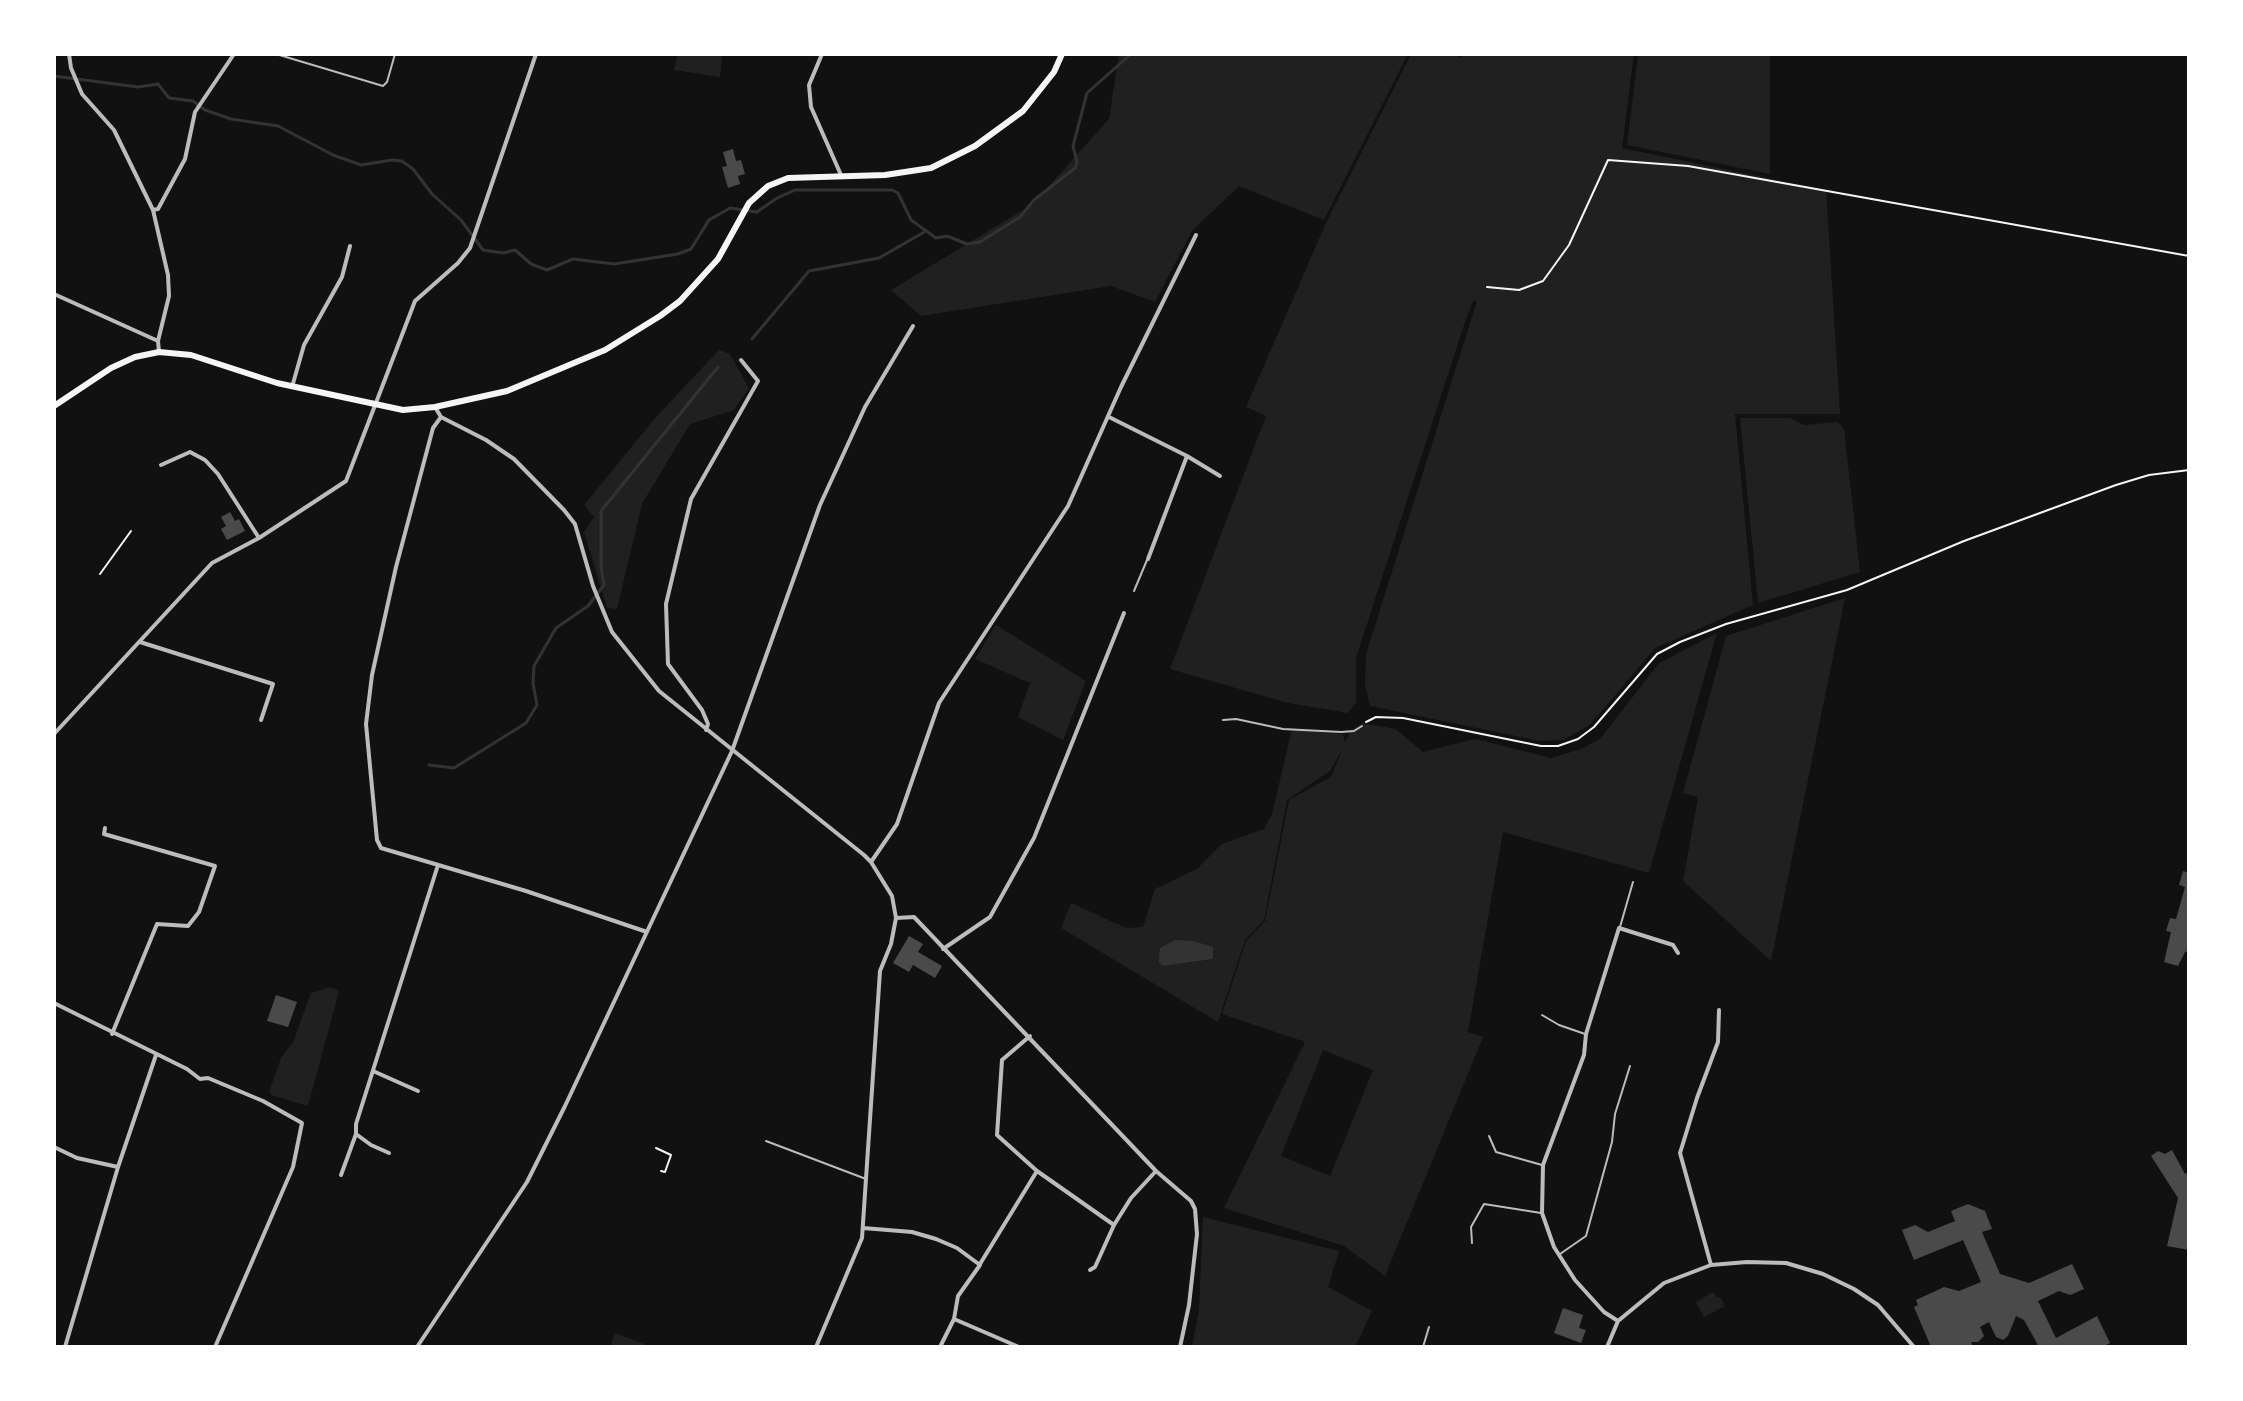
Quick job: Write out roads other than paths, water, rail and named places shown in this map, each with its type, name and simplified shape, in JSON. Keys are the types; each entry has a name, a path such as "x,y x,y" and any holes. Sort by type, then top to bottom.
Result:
{"main road":[{"path":"54,406 111,368 135,357 159,352 191,355 292,387 403,410 477,399 533,381 605,350 680,301 718,259 740,217 758,193 788,178 885,175 931,168 975,146 1023,111 1054,72 1062,54"}],"street":[{"path":"69,54 71,68 82,94 114,130 153,210 168,275 169,296 158,341 159,352"},
{"path":"153,210 158,209 185,159 195,112 234,54"},
{"path":"54,734 212,563 259,538 346,481 415,301 458,263 470,248 536,54"},
{"path":"822,54 809,85 811,107 841,175"},
{"path":"871,862 897,824 939,703 1068,506 1121,387 1196,235"},
{"path":"292,387 304,345 342,277 350,246"},
{"path":"54,294 158,341"},
{"path":"417,1347 527,1182 732,751 820,505 865,407 913,326"},
{"path":"706,730 708,724 702,710 668,664 666,604 691,499 758,381 741,360"},
{"path":"435,407 441,417 486,440 514,459 564,510 575,524 602,612 615,637 659,691 871,862 892,896 896,918 891,944 880,971 862,1238 816,1347"},
{"path":"441,417 433,428 396,567 372,675 366,724 377,840 381,848 526,891 647,932"},
{"path":"1109,417 1220,476"},
{"path":"161,465 190,452 205,460 218,474 259,538"},
{"path":"1148,559 1187,456"},
{"path":"943,949 990,917 1034,838 1124,613"},
{"path":"140,642 273,684 261,720"},
{"path":"105,828 104,834 215,866 199,912 188,926 157,924 112,1034"},
{"path":"341,1175 438,865"},
{"path":"896,918 914,917 1156,1171 1191,1201 1197,1216 1195,1264 1180,1347"},
{"path":"1618,1321 1604,1312 1575,1280 1554,1247 1542,1213 1543,1165 1584,1055 1586,1034 1619,928 1673,945 1678,953"},
{"path":"54,1003 187,1069 200,1079 208,1078 270,1104 302,1123 293,1167 215,1347"},
{"path":"1711,1265 1680,1153 1718,1042 1719,1010"},
{"path":"1030,1036 1002,1060 997,1135 1037,1171 1114,1225"},
{"path":"65,1347 118,1167 156,1055"},
{"path":"373,1071 418,1091"},
{"path":"356,1134 389,1153"},
{"path":"54,1147 77,1158 118,1167"},
{"path":"940,1347 954,1319 958,1296 1037,1171"},
{"path":"1090,1270 1095,1267 1114,1225 1131,1198 1156,1171"},
{"path":"863,1228 912,1232 936,1239 957,1248 980,1265"},
{"path":"1607,1347 1618,1321 1664,1283 1711,1265 1747,1262 1786,1263 1823,1274 1854,1289 1878,1305 1914,1347"},
{"path":"954,1319 1019,1347"}],"lane":[{"path":"276,54 383,86 395,54"},
{"path":"1134,591 1148,559"},
{"path":"1223,720 1236,719 1283,729 1341,732 1354,731 1362,726"},
{"path":"1619,928 1633,882"},
{"path":"1542,1015 1559,1025 1586,1034"},
{"path":"1559,1254 1586,1236 1612,1142 1615,1114 1630,1066"},
{"path":"1489,1136 1496,1152 1543,1165"},
{"path":"766,1141 867,1180"},
{"path":"1472,1243 1471,1227 1484,1204 1542,1213"},
{"path":"1423,1347 1429,1327"}],"waterway":[{"path":"54,76 138,87 158,84 169,98 193,101 205,110 231,119 278,126 333,155 361,165 402,161 461,220 483,250 503,253 515,250 531,264 547,270 573,259 614,264 678,254 691,249 709,220 730,208 757,212 795,190 892,190 898,193 911,220 936,238 947,236 967,244 980,242 1020,217 1034,200 1075,168 1077,162 1073,146 1087,93 1131,54"},
{"path":"752,339 809,271 879,258 926,231"},
{"path":"429,765 454,768 526,723 537,705 534,666 556,628 588,606 604,585 601,511 718,367"}]}
